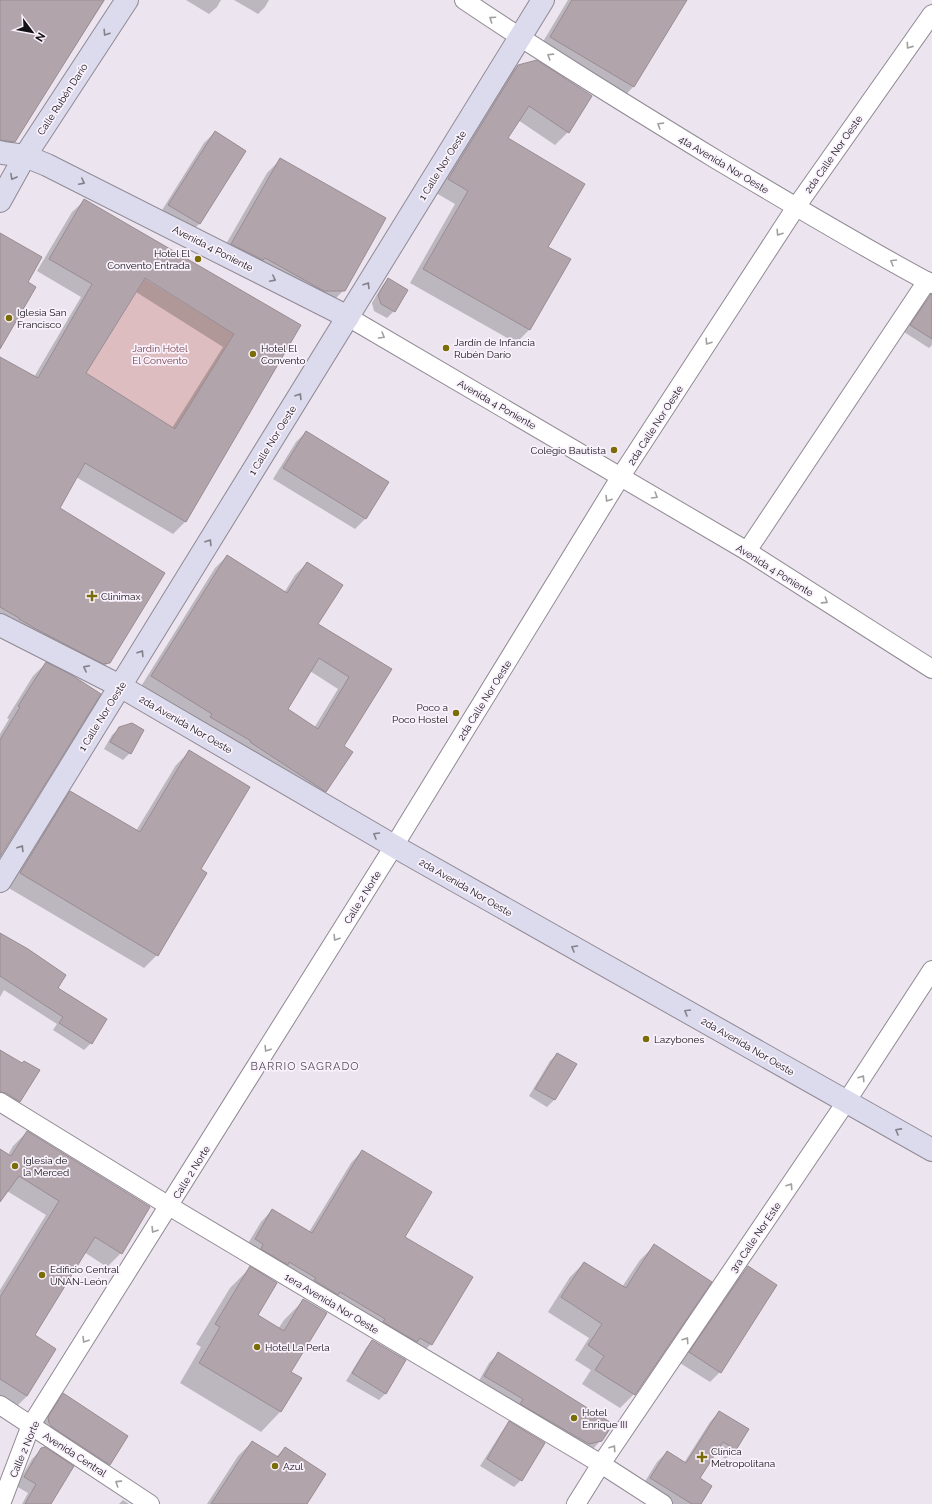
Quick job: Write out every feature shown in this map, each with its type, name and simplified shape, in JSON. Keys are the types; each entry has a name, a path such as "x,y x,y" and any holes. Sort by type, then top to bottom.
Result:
{"street":[{"name":"Calle Rubén Darío","path":"0,201 25,156 127,0"},
{"name":"4ta Avenida Nor Oeste","path":"464,0 520,38 796,207 929,283"},
{"name":"1 Calle Nor Oeste","path":"0,881 543,0"},
{"name":"2da Calle Nor Oeste","path":"394,846 622,476 796,207 932,14"},
{"name":"Avenida 4 Poniente","path":"0,152 25,156 47,165 348,317 622,476 747,551 932,669"},
{"path":"747,551 929,283"},
{"name":"2da Avenida Nor Oeste","path":"0,625 120,686 394,846 932,1150"},
{"name":"Calle 2 Norte","path":"1,1504 31,1425 394,846"},
{"name":"3ra Calle Nor Este","path":"576,1504 846,1102 932,970"},
{"name":"1era Avenida Nor Oeste","path":"0,1102 169,1206 602,1464 663,1504"},
{"name":"Avenida Central","path":"0,1405 150,1504"}],"green space":[{"name":"Jardin Hotel El Convento","path":"145,279 234,334 175,429 86,373"}],"building":[{"path":"0,0 104,0 15,142 0,140"},
{"path":"572,0 687,0 634,87 550,37"},
{"path":"537,60 592,96 569,133 529,106 508,138 585,184 548,247 571,259 530,330 423,269 468,191 448,179 518,65"},
{"path":"215,131 246,151 200,224 168,205"},
{"path":"280,158 386,218 345,291 324,291 265,258 263,260 231,244"},
{"path":"84,199 301,325 186,522 85,463 60,508 165,573 110,663 103,664 36,629 0,607 0,357 38,378 92,284 49,259","holes":["145,278 234,334 175,429 86,373"]},
{"name":"Iglesia San Francisco","path":"0,233 42,257 28,282 36,287 0,349"},
{"path":"388,278 408,290 395,312 381,304 378,295"},
{"path":"932,294 932,339 910,325"},
{"path":"306,431 389,482 366,519 283,468"},
{"path":"227,555 287,593 307,562 343,585 318,624 392,669 344,746 353,752 326,792 250,742 251,741 210,717 212,714 151,676","holes":["319,658 349,677 318,729 288,709"]},
{"path":"46,662 70,674 101,694 0,857 0,740 20,707 18,706"},
{"path":"132,723 144,730 131,754 110,742 119,727"},
{"path":"189,750 250,787 201,869 207,873 158,956 20,873 70,791 140,832"},
{"path":"0,933 28,949 66,975 58,988 107,1019 92,1044 59,1023 63,1017 0,976"},
{"path":"0,1050 22,1063 24,1061 40,1070 20,1102 6,1093 0,1092"},
{"path":"557,1053 577,1064 555,1100 535,1089"},
{"name":"Edificio Central UNAN-León","path":"27,1131 150,1207 122,1254 95,1237 35,1335 56,1349 27,1396 0,1379 0,1297 59,1201 19,1176 0,1202 0,1149 11,1156"},
{"path":"362,1150 432,1192 405,1237 473,1277 432,1345 420,1338 417,1342 383,1322 385,1319 340,1292 338,1295 314,1280 316,1278 289,1262 288,1265 261,1249 263,1244 255,1239 272,1209 312,1233"},
{"path":"654,1244 712,1282 635,1395 595,1370 604,1356 588,1345 602,1324 561,1297 584,1262 626,1288"},
{"name":"Hotel La Perla","path":"250,1266 277,1283 258,1315 284,1331 303,1299 327,1313 291,1372 302,1378 281,1412 199,1363 220,1327 215,1324"},
{"path":"748,1266 777,1285 721,1373 689,1352"},
{"path":"372,1340 406,1360 386,1394 352,1373"},
{"path":"498,1352 613,1424 602,1441 589,1444 520,1404 523,1399 484,1376"},
{"path":"63,1393 128,1436 110,1465 52,1427 49,1423 48,1417"},
{"name":"Clínica Metropolitana","path":"719,1411 749,1429 736,1450 723,1442 700,1478 712,1486 701,1504 692,1504 650,1478 667,1451 686,1463"},
{"path":"509,1421 545,1443 522,1481 487,1459"},
{"name":"Azul","path":"252,1441 278,1457 285,1447 326,1474 307,1504 211,1504"},
{"path":"45,1447 74,1466 51,1504 25,1504 36,1484 24,1477 41,1448"}],"place":[{"name":"Hotel El Convento Entrada","path":"198,259"},
{"name":"Iglesia San Francisco","path":"9,318"},
{"name":"Jardín de Infancia Rubén Darío","path":"446,348"},
{"name":"Hotel El Convento","path":"253,354"},
{"name":"Colegio Bautista","path":"614,450"},
{"name":"Clinimax","path":"92,596"},
{"name":"Poco a Poco Hostel","path":"456,713"},
{"name":"Lazybones","path":"646,1039"},
{"name":"Iglesia de la Merced","path":"15,1166"},
{"name":"Edificio Central UNAN-León","path":"42,1275"},
{"name":"Hotel La Perla","path":"257,1347"},
{"name":"Hotel Enrique III","path":"574,1418"},
{"name":"Clínica Metropolitana","path":"702,1457"},
{"name":"Azul","path":"275,1466"}],"district":[{"name":"BARRIO SAGRADO","path":"305,1066"}]}
